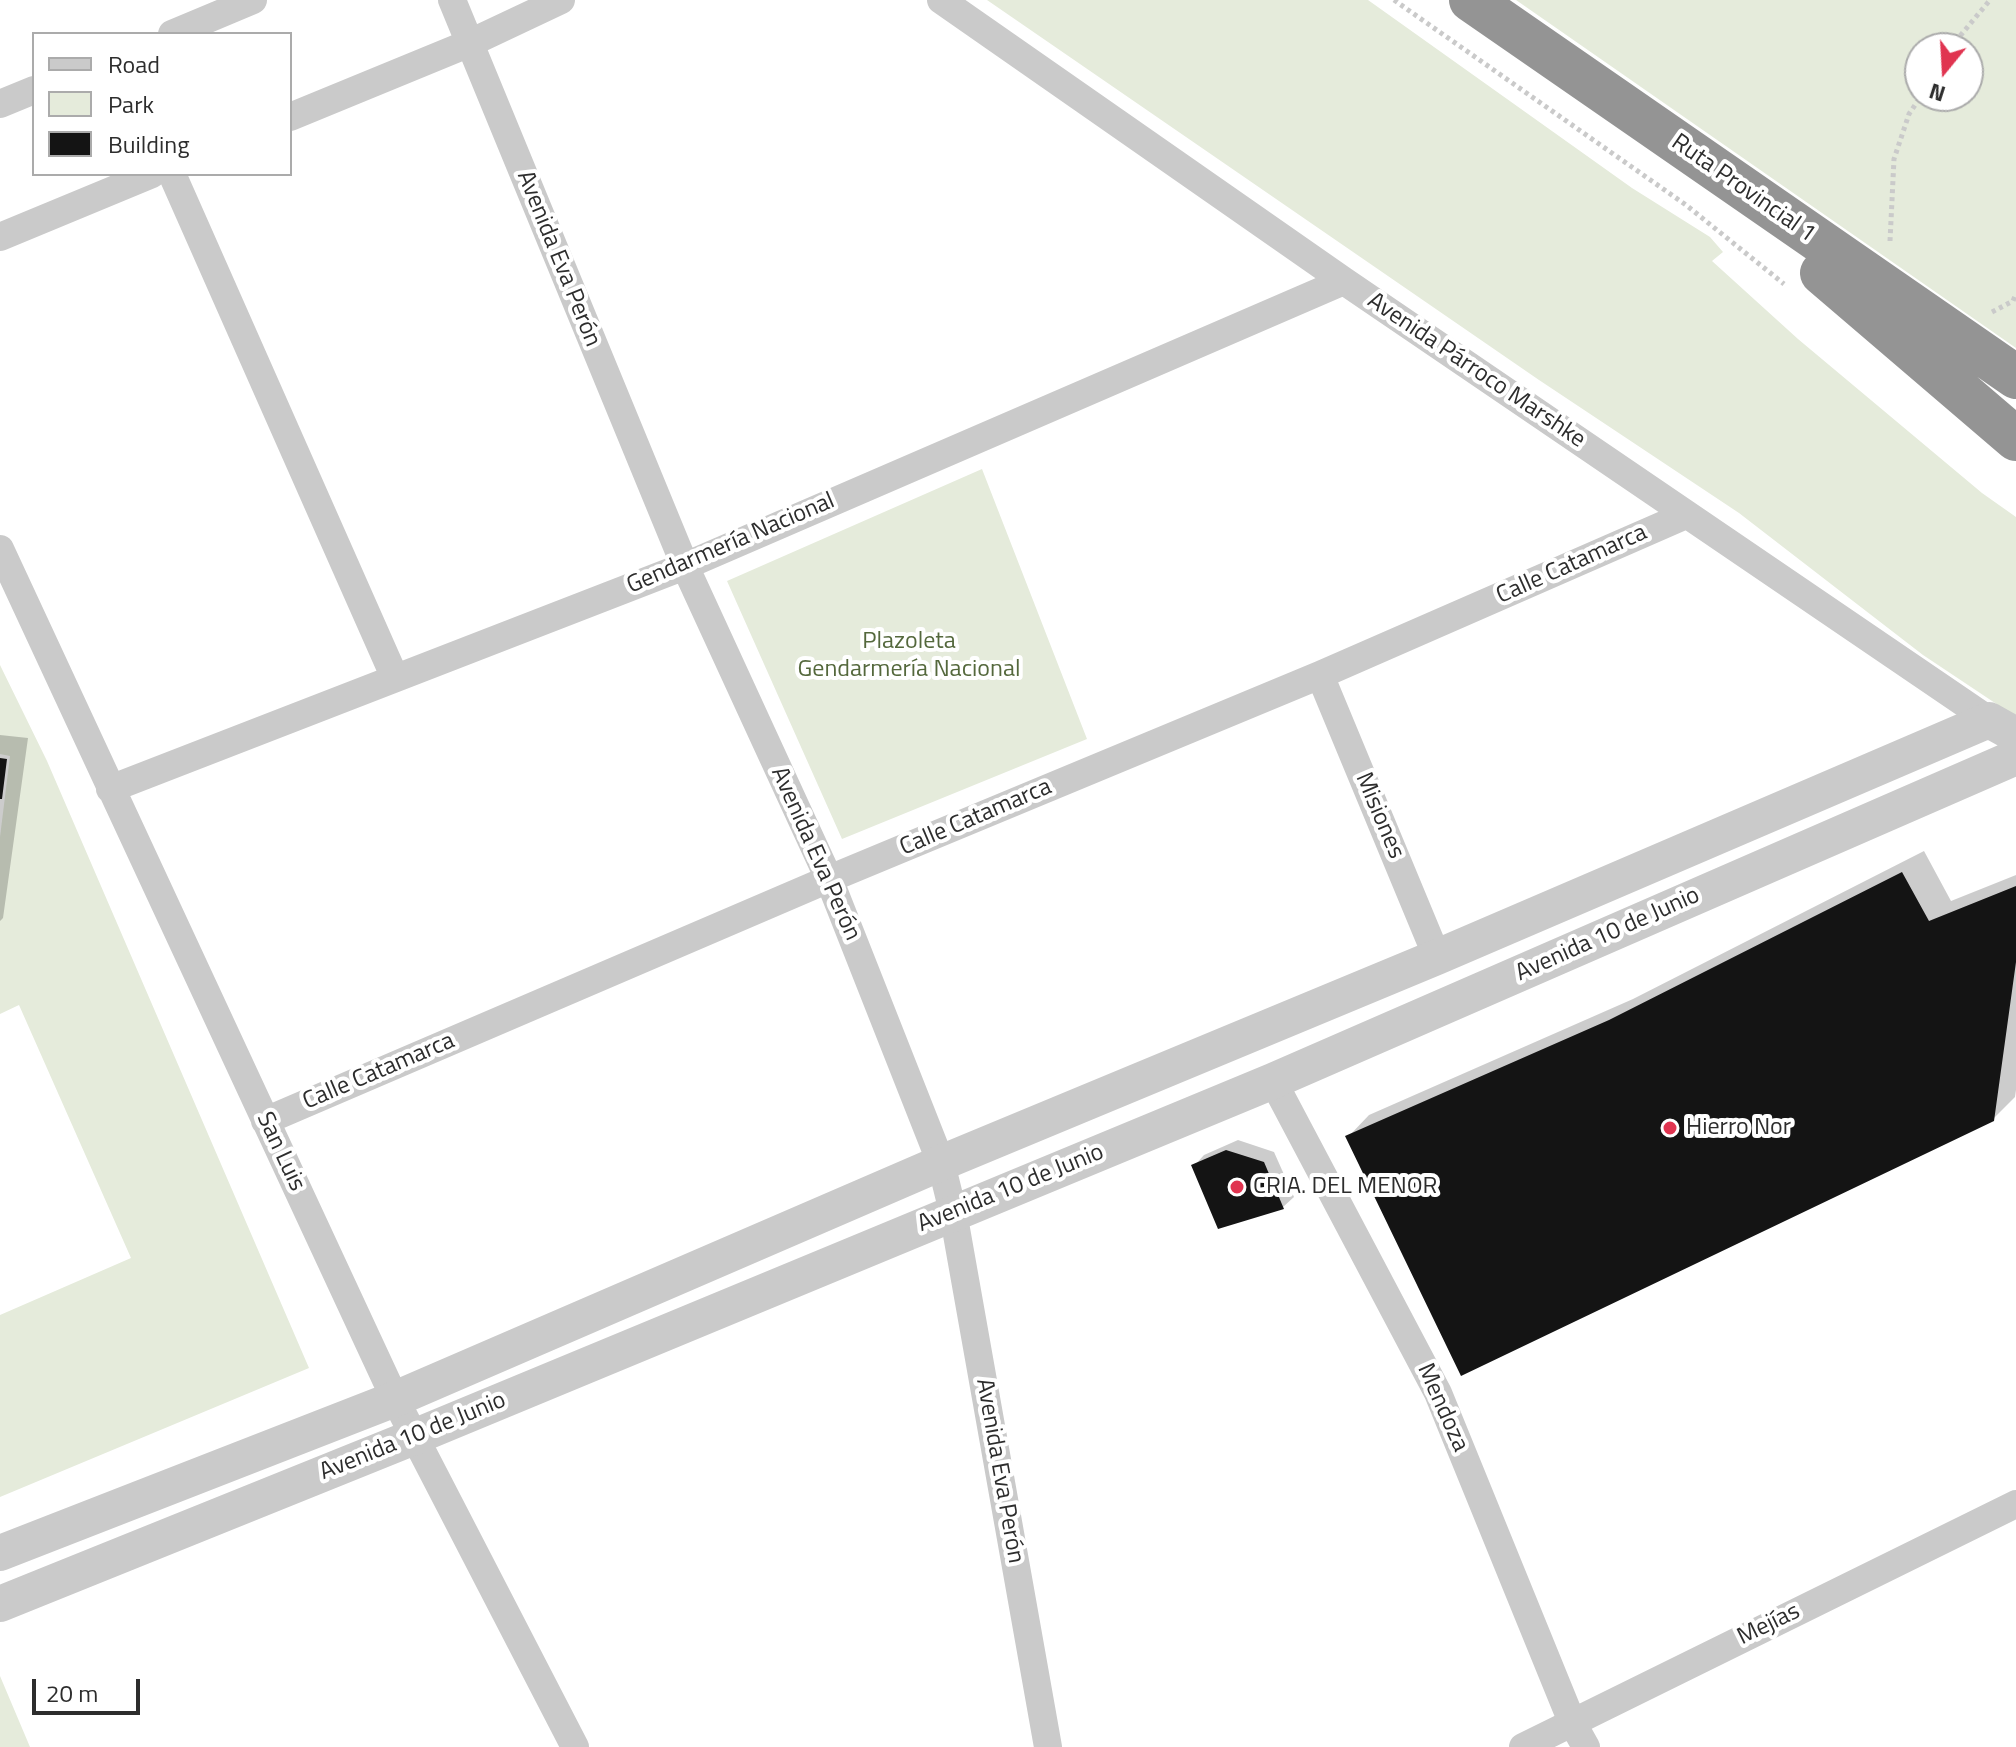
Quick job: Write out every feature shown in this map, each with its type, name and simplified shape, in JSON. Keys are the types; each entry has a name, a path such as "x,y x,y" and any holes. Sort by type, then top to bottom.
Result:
{"highway":[{"name":"Ruta Provincial 1","path":"1471,0 2016,377"},
{"path":"1677,144 1836,286 2016,439"}],"street":[{"path":"177,32 253,0"},
{"name":"Avenida Eva Perón","path":"452,0 685,566 829,879 941,1163 953,1212 1048,1747"},
{"path":"292,116 470,43 561,0"},
{"name":"Avenida Párroco Marshke","path":"941,0 1344,281 2003,728"},
{"path":"0,104 32,91"},
{"path":"0,237 147,176"},
{"path":"173,176 395,678"},
{"name":"Gendarmería Nacional","path":"110,789 685,566 1344,281"},
{"name":"Calle Catamarca","path":"265,1121 829,879 1320,675 1686,515"},
{"name":"San Luis","path":"0,549 395,1399 564,1744"},
{"name":"Misiones","path":"1320,675 1437,957"},
{"name":"Avenida 10 de Junio","path":"0,1553 395,1399 941,1163 1437,957 2003,728"},
{"name":"Avenida 10 de Junio","path":"0,1604 414,1437 1273,1081 2016,757"},
{"name":"Mendoza","path":"1273,1081 1438,1393 1572,1722 1586,1747"},
{"name":"Mejías","path":"1523,1747 2016,1504"}],"path":[{"path":"1394,0 1686,205 1793,292"},
{"path":"1963,32 1990,0"},
{"path":"1866,274 1889,245 1894,159 1910,112"}],"green space":[{"path":"987,0 1368,0 1632,188 1710,237 1723,252 1712,261 1798,339 1982,493 2016,517 2016,717 1923,655 1739,513 1539,380"},
{"path":"1516,0 2016,0 2016,348"},
{"name":"Plazoleta Gendarmería Nacional","path":"982,469 1087,739 842,839 727,581"},
{"path":"0,665 47,761 309,1368 0,1497 0,1315 131,1258 19,1005 0,1014 0,837 10,756 0,754"},
{"path":"0,1676 30,1747 0,1747"}],"building":[{"path":"0,758 7,759 2,799 0,799"},
{"name":"Hierro Nor","path":"1902,872 1929,921 2016,886 2016,962 1994,1121 1461,1376 1345,1136 1609,1020"},
{"name":"CRIA. DEL MENOR","path":"1226,1150 1264,1162 1284,1209 1218,1229 1191,1165"}],"place":[{"name":"Hierro Nor","path":"1670,1128"},
{"name":"CRIA. DEL MENOR","path":"1237,1187"}]}
